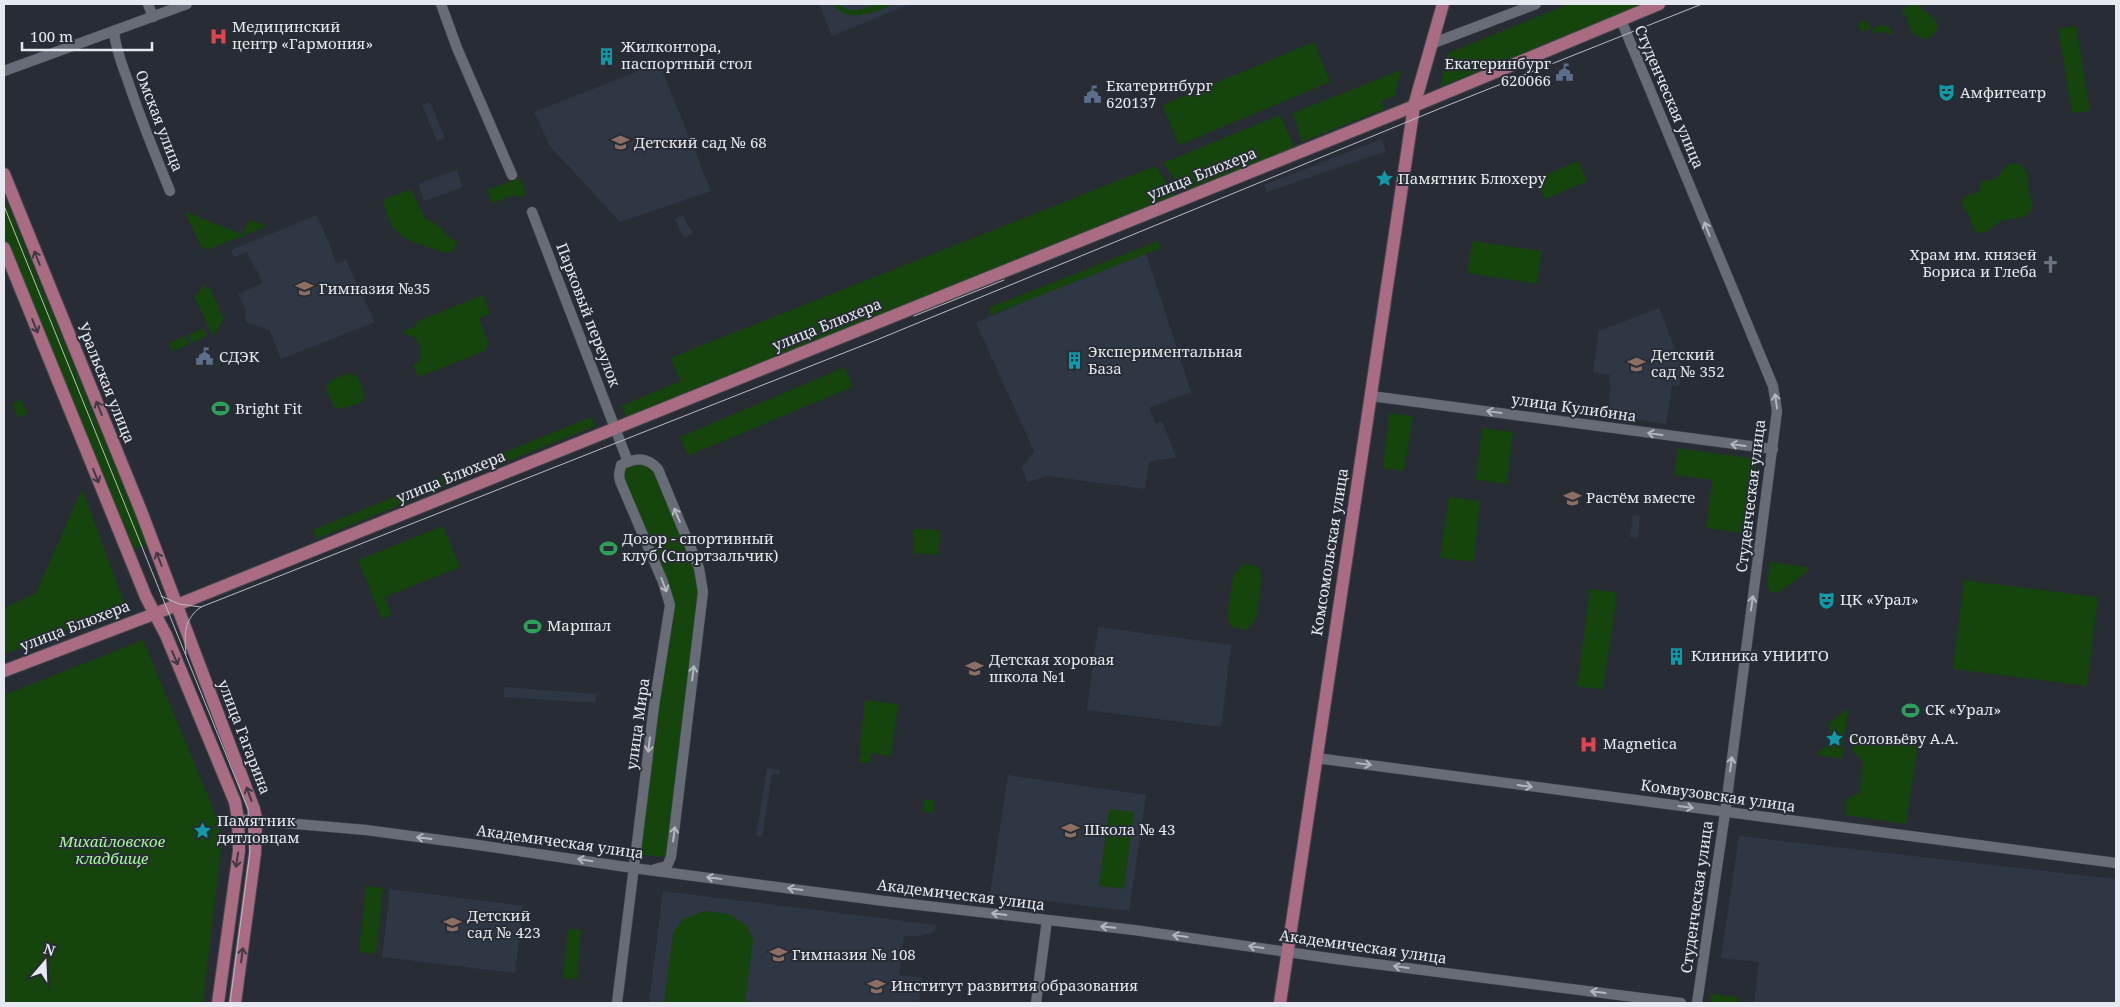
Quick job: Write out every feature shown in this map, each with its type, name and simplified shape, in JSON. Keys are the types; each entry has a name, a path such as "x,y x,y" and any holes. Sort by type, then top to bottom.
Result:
{"main road":[{"name":"Комсомольская улица","path":"1280,1003 1286,951 1414,106 1443,4"},
{"name":"улица Блюхера","path":"4,671 177,605 1414,106 1659,4"},
{"name":"Уральская улица","path":"4,174 141,511 177,605"},
{"path":"4,248 116,526 154,614 166,635 235,802 238,819 239,851 218,1003"},
{"name":"улица Гагарина","path":"177,605 251,798 256,819 255,853 236,1003"}],"street":[{"path":"148,4 153,17"},
{"path":"4,72 187,4"},
{"path":"441,4 457,48 512,175"},
{"path":"1432,44 1536,4"},
{"name":"Студенческая улица","path":"1621,20 1690,185 1724,273 1773,386 1777,411 1725,813 1697,1003"},
{"name":"Омская улица","path":"114,32 115,46 170,191"},
{"name":"Парковый переулок","path":"532,212 616,428"},
{"name":"улица Кулибина","path":"1370,396 1773,450"},
{"path":"616,428 628,462 636,459 646,459 658,470 699,568 703,592 671,857 667,866 652,870"},
{"name":"улица Мира","path":"617,1003 633,868 670,604 663,582 620,481 619,474 622,465 628,462"},
{"name":"Комвузовская улица","path":"1316,758 2116,863"},
{"name":"Академическая улица","path":"238,819 303,824 478,845 633,868 1134,930 1336,959 1681,1003"},
{"path":"1036,1003 1047,920"}],"shaded area":[{"path":"819,4 910,4 832,36"},
{"name":"Детский сад № 68","path":"659,63 711,191 620,222 550,146 534,112"},
{"path":"430,102 445,138 437,141 422,105"},
{"path":"1381,139 1386,151 1267,192 1264,185"},
{"path":"456,170 463,187 424,201 418,184"},
{"name":"Гимназия №35","path":"317,215 337,264 346,260 375,322 281,359 270,331 247,322 245,318 246,310 238,294 263,283 247,252 234,257 231,250"},
{"path":"683,216 693,233 684,238 675,219"},
{"path":"1144,248 1191,392 1149,408 1156,424 1162,421 1176,457 1149,462 1145,489 1048,476 1027,482 1022,467 1034,451 976,323"},
{"name":"Детский сад № 352","path":"1659,308 1682,367 1679,386 1672,385 1666,424 1607,415 1611,387 1609,384 1610,375 1593,372 1599,331"},
{"path":"1633,515 1640,516 1638,538 1630,537"},
{"path":"1098,627 1231,645 1221,727 1087,710"},
{"path":"504,687 596,694 595,703 504,697"},
{"path":"767,768 780,770 779,775 772,774 762,837 756,836"},
{"name":"Школа № 43","path":"1008,775 1146,795 1129,911 990,894"},
{"path":"1739,836 2116,879 2116,1003 1754,1003 1759,962 1721,958"},
{"name":"Детский сад № 423","path":"390,889 523,906 515,973 382,957"},
{"name":"Гимназия № 108","path":"663,891 936,925 935,932 919,936 904,936 899,975 922,978 919,1003 649,1003"}],"green space":[{"path":"833,4 839,4 849,10 854,10 876,5 894,4 870,13 854,15 846,14"},
{"path":"1569,4 1645,4 1440,87 1448,53"},
{"path":"1907,4 1919,4 1935,20 1938,28 1932,37 1923,39 1912,33 1906,16 1902,12 1903,8 1907,7"},
{"path":"1863,20 1871,27 1870,30 1863,31 1859,29 1858,24"},
{"path":"1883,25 1890,28 1893,35 1883,32 1871,33 1875,27"},
{"path":"2076,26 2090,111 2072,113 2058,29"},
{"path":"1314,42 1330,82 1179,145 1162,105"},
{"path":"1401,70 1395,96 1382,101 1384,109 1302,142 1293,113"},
{"path":"1280,115 1297,153 1188,197 1163,163"},
{"path":"1578,161 1587,181 1545,199 1536,179"},
{"path":"2014,163 2021,166 2026,173 2032,209 2021,218 2001,221 1987,231 1976,232 1970,217 1964,209 1962,200 1966,196 1978,192 1982,181 1996,179 2007,165"},
{"path":"1155,166 1179,200 628,423 621,406 681,381 670,358"},
{"path":"520,178 526,195 521,197 513,195 492,203 487,190"},
{"path":"411,189 425,218 442,228 446,235 459,243 456,244 453,251 447,253 420,245 401,236 394,229 382,200"},
{"path":"4,196 147,544 133,549 4,235"},
{"path":"186,212 241,234 249,220 267,226 207,250 201,246"},
{"path":"1158,241 1161,248 991,315 988,308"},
{"path":"1472,241 1542,251 1537,284 1467,273"},
{"path":"204,283 206,289 210,288 224,320 213,336 194,296 198,294"},
{"path":"483,295 490,314 479,318 489,344 485,351 418,377 413,366 420,360 421,347 415,338 405,334 404,331 414,327 418,321"},
{"path":"203,328 207,336 191,343 188,335"},
{"path":"185,336 189,344 173,351 169,343"},
{"path":"845,367 852,387 688,456 680,437"},
{"path":"349,373 358,377 364,394 362,402 341,409 334,407 326,389 331,380"},
{"path":"21,399 27,414 18,418 12,404"},
{"path":"1389,413 1413,416 1404,471 1383,468"},
{"path":"591,417 595,426 316,539 313,530"},
{"path":"1482,428 1513,432 1507,484 1476,480"},
{"path":"1678,448 1757,459 1747,534 1706,528 1712,480 1674,475"},
{"path":"652,463 702,578 672,854 663,857 635,854 670,605 620,481 621,465"},
{"path":"82,489 124,602 120,609 5,654 4,608 36,593"},
{"path":"1449,497 1480,501 1474,562 1440,558"},
{"path":"443,526 460,567 385,597 392,615 382,619 358,560"},
{"path":"914,529 940,530 938,555 913,553"},
{"path":"1770,562 1808,567 1808,571 1781,591 1777,593 1771,592 1767,586"},
{"path":"1243,564 1258,566 1262,578 1256,619 1247,630 1231,627 1227,615 1233,576"},
{"path":"1964,580 2098,597 2087,686 1953,669"},
{"path":"1590,589 1615,592 1616,602 1603,690 1577,686"},
{"name":"Михайловское кладбище","path":"143,640 218,820 221,849 203,1003 4,1003 4,695"},
{"path":"865,700 898,704 891,756 859,752"},
{"path":"1848,708 1842,759 1816,755 1833,739 1828,724"},
{"path":"1855,735 1918,745 1906,824 1845,815 1846,800 1860,792 1863,761 1852,750"},
{"path":"860,753 871,754 870,763 859,762"},
{"path":"924,799 935,801 933,813 922,811"},
{"path":"1109,809 1134,812 1124,889 1099,886"},
{"path":"366,886 383,888 376,954 359,952"},
{"path":"704,911 729,914 747,926 753,940 745,1003 664,1003 673,933 683,919"},
{"path":"568,929 581,930 577,979 563,978"},
{"path":"1711,994 1738,997 1737,1003 1710,1003"}],"tram line":[{"path":"186,654 186,627 191,617 201,607 874,341 1441,108 1702,4"},
{"path":"4,206 248,809 250,852 230,1003"},
{"path":"914,316 1004,280"},
{"path":"161,596 179,604 201,607"}],"place":[{"name":"Медицинский центр «Гармония»","path":"218,36"},
{"name":"Жилконтора, паспортный стол","path":"607,56"},
{"name":"Екатеринбург 620066","path":"1565,73"},
{"name":"Амфитеатр","path":"1946,93"},
{"name":"Екатеринбург 620137","path":"1092,95"},
{"name":"Детский сад № 68","path":"620,143"},
{"name":"Памятник Блюхеру","path":"1384,179"},
{"name":"Храм им. князей Бориса и Глеба","path":"2051,264"},
{"name":"Гимназия №35","path":"305,289"},
{"name":"СДЭК","path":"205,357"},
{"name":"Экспериментальная База","path":"1074,361"},
{"name":"Детский сад № 352","path":"1637,364"},
{"name":"Bright Fit","path":"221,409"},
{"name":"Растём вместе","path":"1572,498"},
{"name":"Дозор - спортивный клуб (Спортзальчик)","path":"608,548"},
{"name":"ЦК «Урал»","path":"1826,600"},
{"name":"Маршал","path":"533,626"},
{"name":"Клиника УНИИТО","path":"1677,656"},
{"name":"Детская хоровая школа №1","path":"975,669"},
{"name":"СК «Урал»","path":"1911,710"},
{"name":"Соловьёву А.А.","path":"1835,739"},
{"name":"Magnetica","path":"1589,744"},
{"name":"Памятник дятловцам","path":"203,830"},
{"name":"Школа № 43","path":"1070,830"},
{"name":"Детский сад № 423","path":"453,925"},
{"name":"Гимназия № 108","path":"778,955"},
{"name":"Институт развития образования","path":"877,986"}]}
